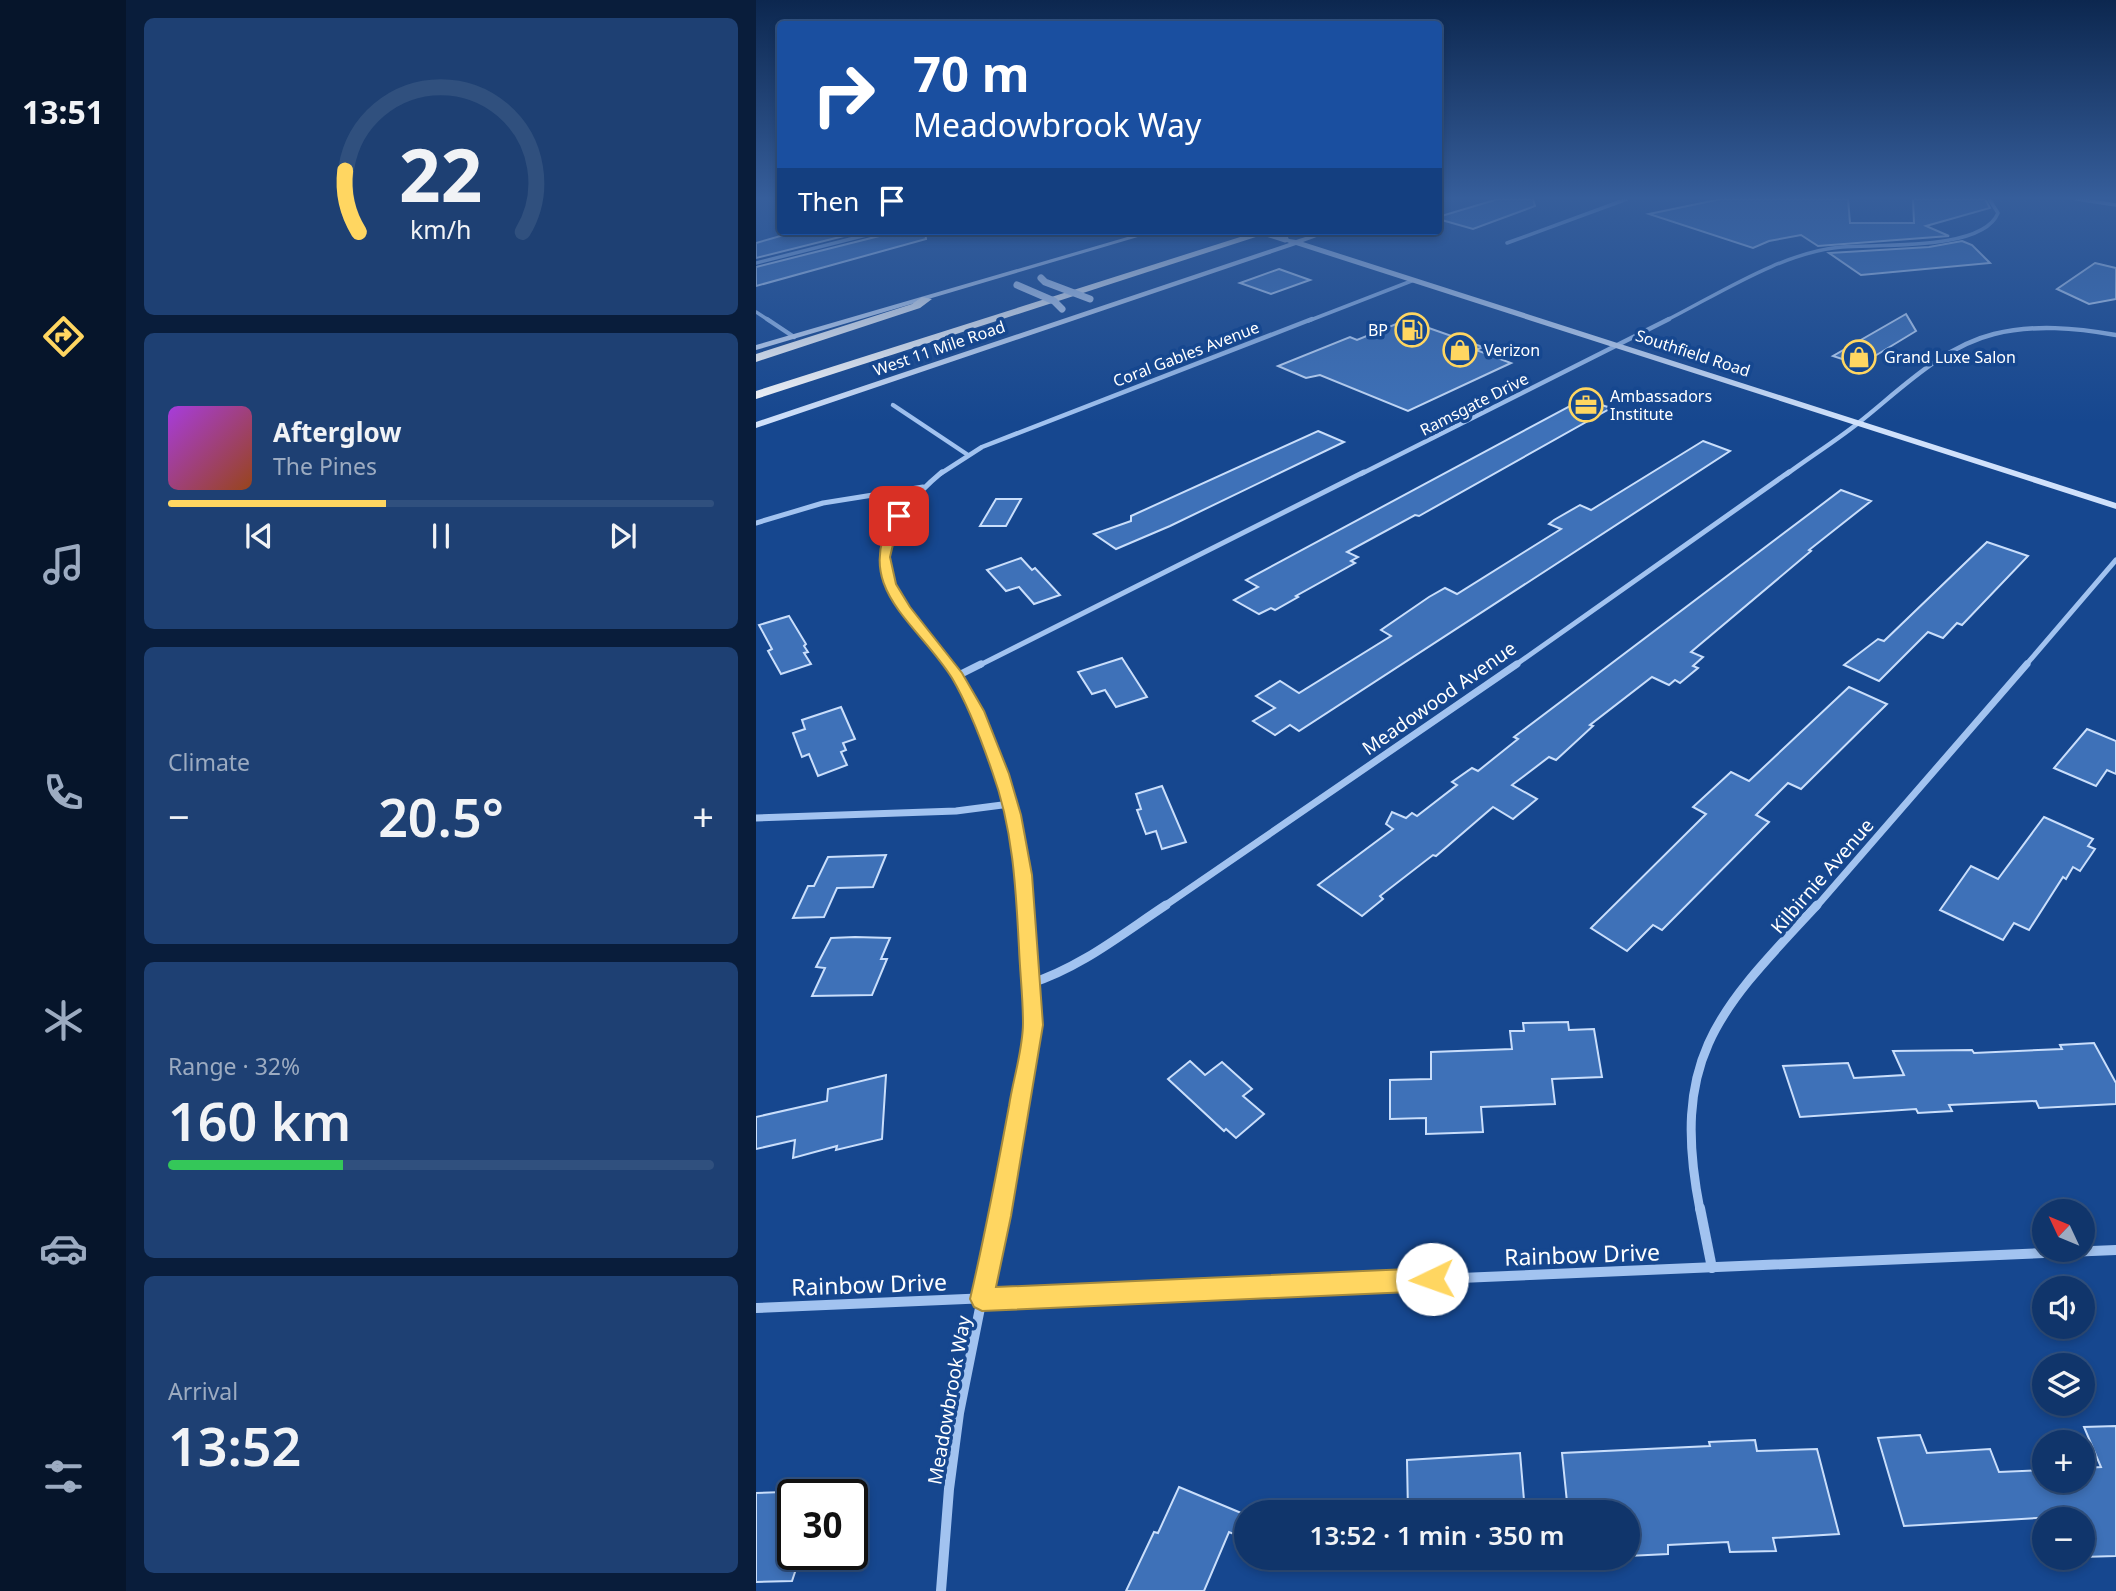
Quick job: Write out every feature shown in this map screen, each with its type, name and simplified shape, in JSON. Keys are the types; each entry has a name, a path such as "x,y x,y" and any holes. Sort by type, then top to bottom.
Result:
{"highway":[{"path":"756,395 1137,273"},
{"path":"756,358 916,306 926,299"}],"main road":[{"path":"756,348 1015,273"},
{"path":"1042,273 1041,278 1045,282 1090,299 1130,298"},
{"name":"West 11 Mile Road","path":"756,425 1205,273"},
{"name":"Southfield Road","path":"1392,273 2116,506"},
{"path":"927,365 1053,316 1062,309 1054,301 1017,285 976,285"}],"street":[{"name":"Ramsgate Drive","path":"957,676 1761,273"},
{"name":"Coral Gables Avenue","path":"968,455 1063,415 1414,280"},
{"path":"756,312 794,337"},
{"name":"Meadowood Avenue","path":"1030,984 1054,976 1079,963 1198,883 1566,630 1857,424 1901,387 1970,342 1990,334 2041,328 2116,335"},
{"path":"893,405 968,455"},
{"name":"Meadowbrook Way","path":"941,1591 951,1466 963,1389 1000,1216 1033,1025 1024,875 1010,804 991,747 957,676 900,602 886,571 884,557 889,536 910,500 923,487 968,455"},
{"path":"756,523 823,503 923,487"},
{"name":"Kilbirnie Avenue","path":"1712,1268 1689,1139 1691,1100 1697,1069 1710,1037 1731,1003 2116,561"},
{"path":"756,818 956,811 1010,804"},
{"name":"Rainbow Drive","path":"756,1308 2116,1251"}],"building":[{"path":"756,273 802,273 756,286"},
{"path":"1267,273 1291,273 1310,280 1271,294 1240,283"},
{"path":"2080,273 2116,273 2116,299 2089,304 2057,289"},
{"path":"1906,314 1916,331 1860,365 1833,356"},
{"path":"1406,320 1483,347 1476,350 1511,363 1408,411 1320,375 1306,378 1278,366 1350,337 1357,340"},
{"path":"1583,399 1611,408 1419,516 1415,515 1347,552 1358,557 1351,561 1355,563 1275,610 1271,608 1259,614 1234,600 1258,587 1246,580"},
{"path":"1318,431 1344,442 1170,526 1116,549 1094,534 1131,521 1131,516"},
{"path":"1703,441 1730,451 1299,731 1290,725 1275,735 1253,721 1275,708 1256,696 1280,681 1299,693 1391,636 1381,630 1429,597 1445,588 1457,594 1561,529 1549,524 1554,520 1580,505 1591,510"},
{"path":"1841,490 1871,501 1809,550 1811,551 1691,652 1703,657 1693,666 1698,668 1680,683 1675,680 1669,685 1652,677 1590,725 1593,726 1556,760 1549,757 1512,785 1537,799 1513,819 1493,807 1436,856 1433,855 1380,896 1383,899 1362,916 1318,885 1393,829 1386,824 1392,812 1406,818 1412,813 1417,816 1457,785 1452,782 1472,768 1478,771 1518,739 1514,737"},
{"path":"996,499 1021,499 1006,526 980,526"},
{"path":"1987,542 2028,556 1962,625 1957,623 1943,638 1928,632 1879,681 1844,665 1878,639 1884,641"},
{"path":"1021,558 1032,570 1035,568 1060,595 1034,604 1019,587 1006,591 987,570"},
{"path":"789,616 806,644 804,646 808,652 804,653 811,664 781,674 768,651 772,649 759,625"},
{"path":"1122,658 1147,697 1116,707 1105,690 1092,694 1078,672"},
{"path":"1849,687 1887,704 1801,789 1788,783 1756,815 1769,822 1662,930 1653,925 1627,951 1591,928 1706,814 1693,807 1731,772 1749,781"},
{"path":"841,707 855,739 843,743 846,750 841,752 847,765 818,776 809,754 802,757 793,733 805,729 802,720"},
{"path":"2087,729 2116,741 2116,774 2107,770 2096,786 2054,768"},
{"path":"1162,786 1186,842 1162,849 1156,831 1146,834 1137,810 1141,809 1136,794"},
{"path":"2044,817 2093,839 2088,846 2095,849 2080,871 2073,867 2066,879 2063,877 2029,930 2014,923 2003,940 1940,910 1971,866 1998,879"},
{"path":"886,855 873,887 837,888 824,917 793,918 808,886 814,886 828,857"},
{"path":"831,938 890,938 881,959 887,959 872,995 812,996 825,968 816,967"},
{"path":"1568,1022 1569,1030 1594,1029 1602,1077 1552,1079 1555,1104 1481,1107 1483,1132 1426,1134 1426,1118 1390,1119 1390,1080 1431,1079 1431,1052 1512,1049 1510,1031 1524,1031 1523,1023"},
{"path":"2094,1043 2116,1083 2116,1104 2039,1108 2036,1101 1949,1105 1952,1111 1918,1113 1916,1109 1800,1117 1783,1066 1848,1063 1854,1078 1904,1075 1893,1051 1972,1050 1974,1053 2062,1049 2060,1045"},
{"path":"1190,1061 1205,1075 1222,1062 1252,1089 1243,1096 1264,1114 1236,1138 1226,1129 1224,1131 1168,1079"},
{"path":"886,1075 882,1139 836,1150 837,1146 793,1158 795,1140 756,1149 756,1117 827,1101 828,1089"},
{"path":"2116,1426 2116,1556 2095,1557 2095,1507 2032,1507 2032,1518 1904,1526 1878,1438 1920,1435 1927,1453 1990,1449 1999,1472 2032,1471 2032,1493 2095,1493 2095,1467 2101,1467 2095,1453 2095,1430 2085,1430 2084,1427"},
{"path":"1755,1440 1757,1451 1817,1449 1839,1534 1773,1538 1776,1551 1730,1552 1728,1542 1668,1545 1668,1554 1640,1555 1640,1500 1567,1500 1562,1453 1710,1446 1709,1442"},
{"path":"1520,1453 1524,1500 1408,1500 1407,1460"},
{"path":"1179,1487 1234,1510 1234,1534 1229,1532 1204,1591 1126,1591 1154,1532 1158,1533"},
{"path":"777,1492 777,1570 796,1570 792,1581 756,1582 756,1493"}],"place":[{"name":"BP","path":"1412,330"},
{"name":"Verizon","path":"1460,350"},
{"name":"Grand Luxe Salon","path":"1859,357"},
{"name":"Ambassadors Institute","path":"1586,405"}],"route":[{"path":"899,516 889,536 884,557 889,584 895,596 957,676 976,711 1001,774 1013,815 1024,875 1033,1025 1000,1216 982,1299 1432,1279"}]}
